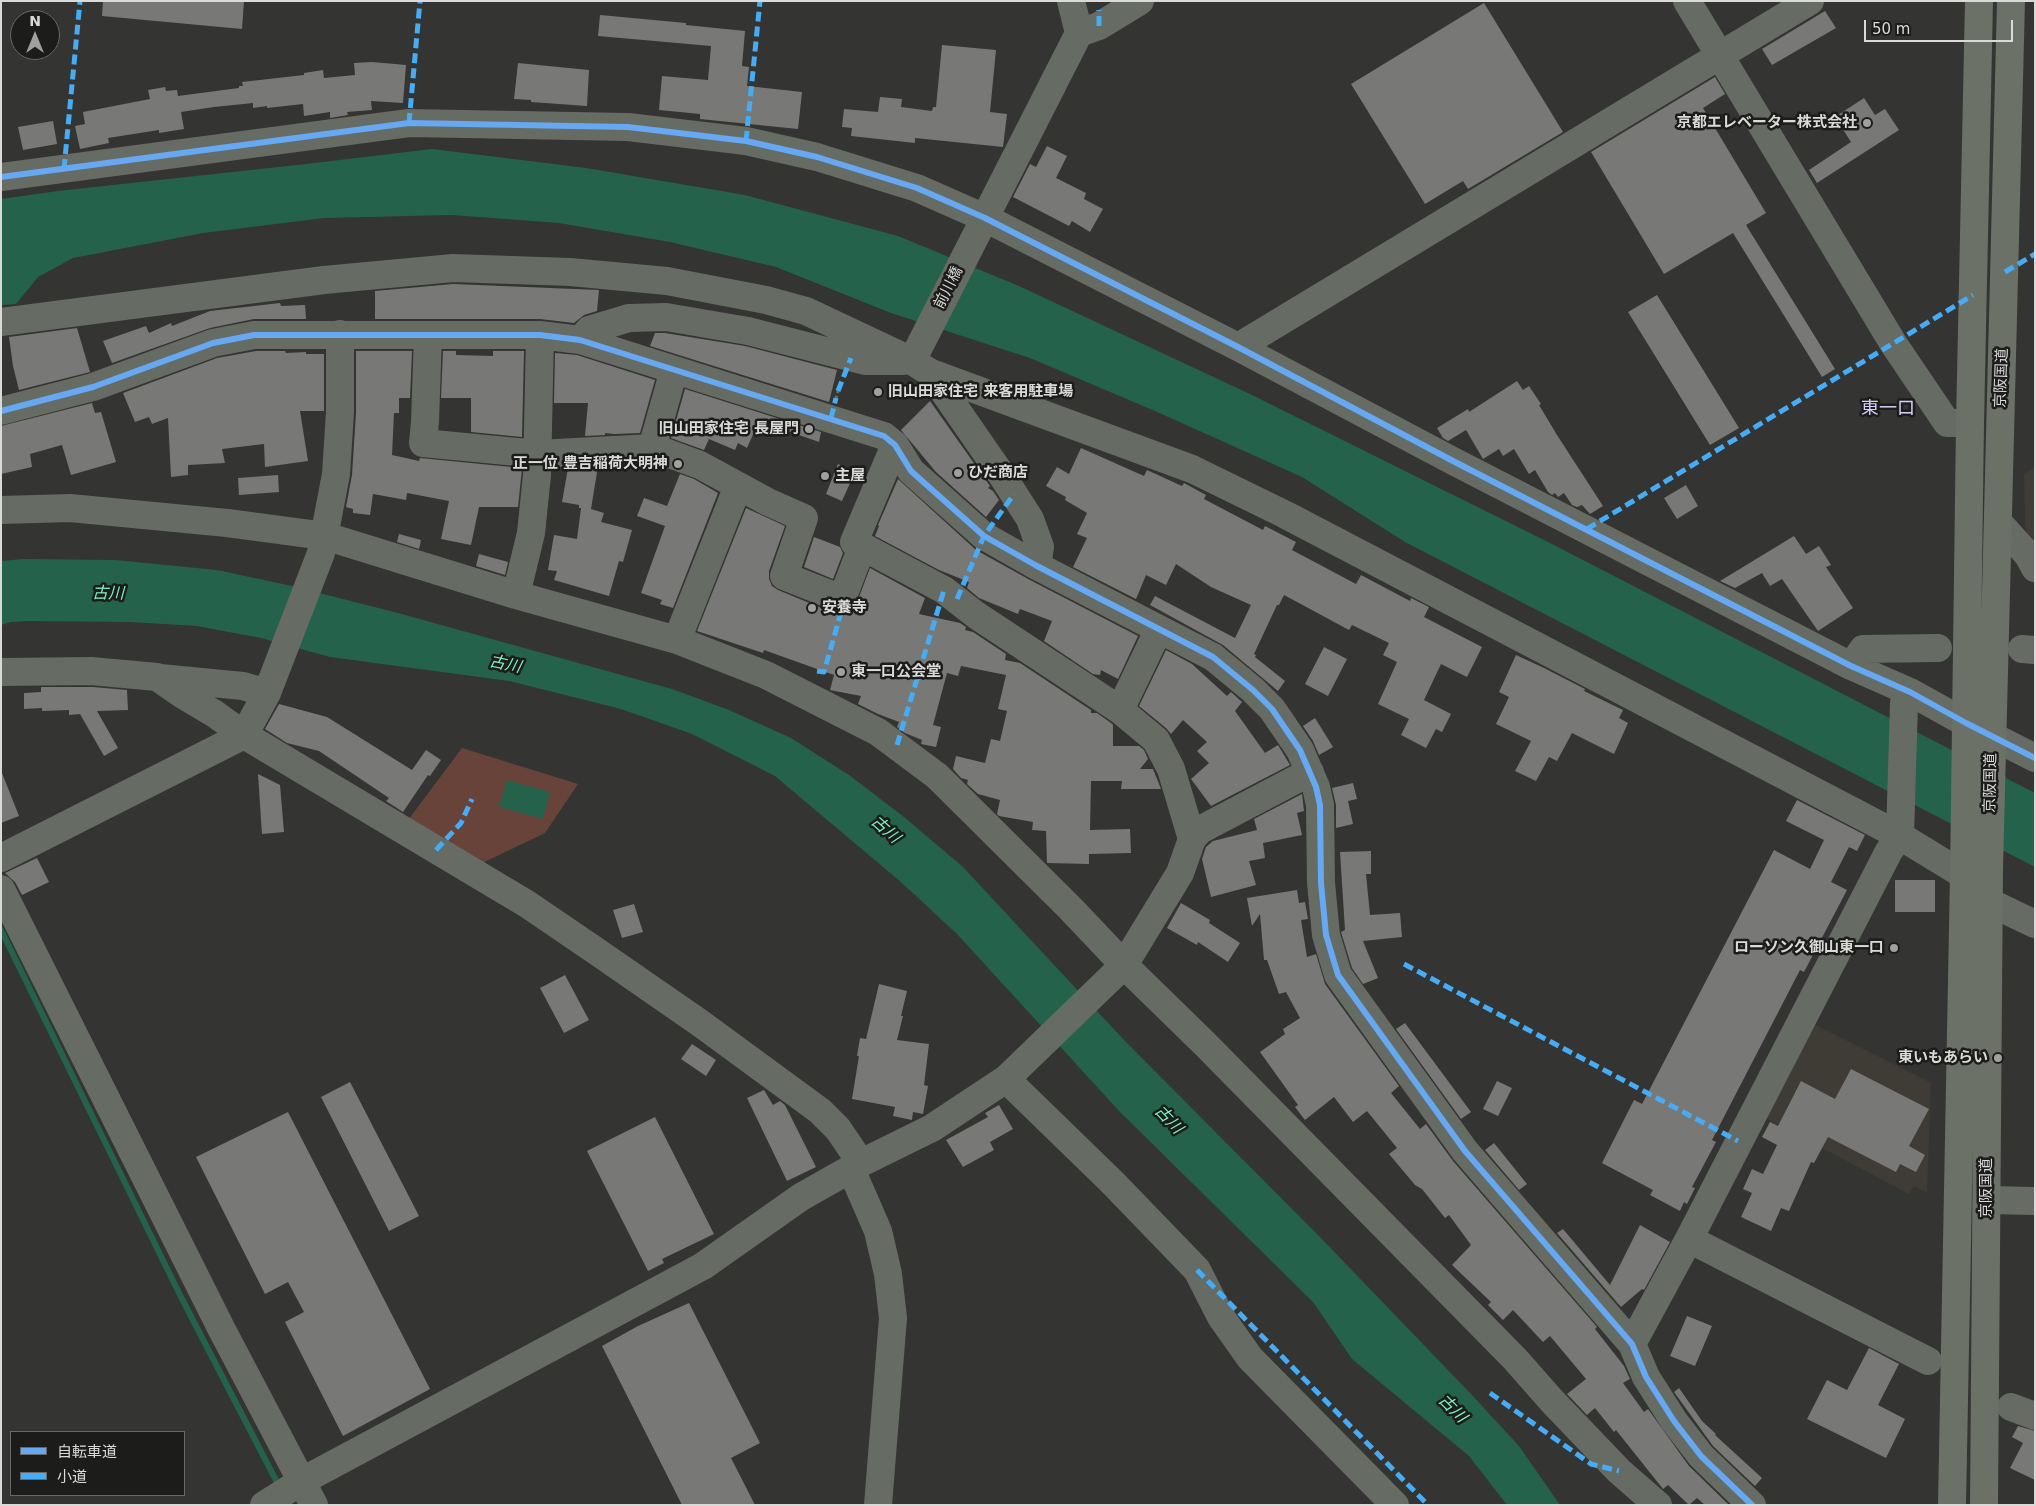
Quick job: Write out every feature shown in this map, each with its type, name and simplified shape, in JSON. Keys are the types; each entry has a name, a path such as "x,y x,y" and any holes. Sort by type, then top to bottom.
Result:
{"highway":[{"name":"京阪国道","path":"1979,736 1970,423 1980,1"},
{"name":"京阪国道","path":"1952,1505 1972,868 1979,736 1998,522 2011,1"},
{"name":"京阪国道","path":"1972,868 1988,902 1984,1505"}],"street":[{"path":"1071,1 1079,34 1099,26 1140,1"},
{"path":"1687,1 1893,343 1947,423 1970,423"},
{"path":"1238,346 1810,1"},
{"name":"前川橋","path":"920,361 982,223 1079,34"},
{"path":"1,178 409,123 628,127 746,141 817,158 917,188 982,223 1238,346 1453,461 1851,666 1979,736 2035,758"},
{"path":"1,322 324,280 444,269 570,272 667,281 766,300 806,311 920,361 1192,469 1293,518 1972,868"},
{"path":"580,340 589,330 629,318 666,317 748,331 865,361 920,361"},
{"path":"1,858 244,735 269,687 323,544 336,474 340,412 340,334"},
{"path":"1,411 93,386 213,343 254,335 540,335 580,340 884,436 895,445 910,471 984,536 1213,657 1253,690 1272,709 1300,750 1316,787 1320,805 1321,884 1326,935 1338,975 1465,1151 1632,1344 1646,1377 1674,1421 1702,1456 1752,1505"},
{"path":"428,335 423,443 538,454 652,448 700,465 804,518 784,576 842,600 858,544 895,445"},
{"path":"516,594 531,533 538,454 540,335"},
{"path":"920,361 1003,477 1030,520 1040,547 1038,566"},
{"path":"652,448 674,370"},
{"path":"677,640 738,486"},
{"path":"1,510 70,508 227,523 323,544 516,594 677,640 766,675 878,732 937,776 1070,908 1119,969 1206,1045 1515,1359 1619,1471 1658,1505"},
{"path":"1998,522 2028,555 2035,568"},
{"path":"858,544 944,590 976,615 1120,710 1156,740 1171,769 1192,838"},
{"path":"1120,710 1159,629"},
{"path":"1851,666 1863,649 1938,648"},
{"path":"1,672 91,670 269,687"},
{"path":"157,677 244,735 527,904 700,1023 820,1111 838,1129 856,1166 878,1231 888,1274 892,1318 878,1505"},
{"path":"1632,1344 1901,830 1907,698"},
{"path":"264,1505 308,1493 703,1266 801,1196 932,1128 1010,1075 1119,969 1180,872 1192,838 1200,830 1310,772"},
{"path":"1,889 221,1328 308,1493"},
{"path":"1988,902 2035,924"},
{"path":"1010,1075 1196,1270 1221,1317 1250,1358 1395,1505"},
{"path":"1987,1200 2035,1202"},
{"path":"1689,1238 1928,1360"}],"shaded area":[{"path":"2035,467 2035,552 2025,527 2024,474"},
{"path":"462,748 578,784 545,833 474,867 408,820"},
{"path":"1809,1022 1931,1083 1927,1193 1914,1186 1909,1194 1760,1115"}],"water":[{"path":"432,149 586,168 745,195 898,236 1019,286 1252,395 1550,543 2035,793 2035,867 1405,542 1302,477 1155,411 1030,358 891,313 776,267 670,242 559,223 452,215 324,218 203,233 73,258 38,277 16,304 1,305 1,199"},
{"name":"古川","path":"23,559 115,560 217,570 292,586 398,613 672,689 729,710 791,738 849,775 904,817 963,867 1123,1039 1318,1235 1471,1394 1519,1446 1560,1505 1507,1505 1469,1456 1352,1359 1313,1302 1120,1112 957,934 902,883 775,776 692,734 621,709 509,681 330,657 261,638 197,626 130,622 29,621 11,622 1,625 1,561"},
{"path":"507,780 550,792 543,819 499,807"}],"building":[{"path":"103,1 244,1 242,29 102,16"},
{"path":"1484,3 1563,132 1468,189 1463,181 1425,204 1351,84"},
{"path":"1825,11 1836,28 1772,65 1762,49"},
{"path":"600,15 745,31 742,66 749,67 747,86 802,92 798,129 700,119 700,114 659,110 662,76 708,80 711,46 598,36"},
{"path":"942,45 996,50 990,112 1007,114 1003,147 915,138 915,143 851,136 852,128 842,127 844,109 878,112 880,97 902,99 901,107 932,111 933,107 936,107"},
{"path":"372,62 406,65 403,103 371,101 372,110 347,112 348,115 330,118 330,112 304,116 303,104 267,108 267,106 253,108 253,103 214,107 181,112 184,129 159,133 159,130 108,138 109,143 80,149 75,126 85,124 83,112 150,99 148,90 165,87 166,91 177,90 178,96 239,88 239,86 243,86 242,82 304,75 304,73 323,70 324,78 355,75 354,63"},
{"path":"518,63 589,70 587,106 514,99"},
{"path":"1715,77 1725,94 1703,108 1766,213 1746,225 1835,369 1822,377 1733,233 1664,274 1591,152"},
{"name":"京都エレベーター株式会社","path":"1864,98 1875,115 1885,109 1899,130 1817,183 1809,170 1851,142 1835,117"},
{"path":"53,121 57,144 23,150 18,127"},
{"path":"1047,146 1067,156 1056,178 1086,193 1084,199 1103,209 1090,232 1072,221 1069,226 1013,197 1030,164 1036,167"},
{"path":"453,284 599,290 597,311 584,315 574,323 540,319 375,319 375,291"},
{"path":"1657,295 1739,428 1710,445 1628,312"},
{"path":"280,303 281,306 305,305 306,319 254,319 210,328 112,363 103,341 146,326 149,333 171,323 172,326 210,311"},
{"path":"77,328 90,372 19,390 9,337"},
{"path":"655,333 745,346 837,370 829,402 650,346"},
{"path":"256,351 324,354 324,411 300,411 308,461 265,467 264,444 222,449 225,463 188,465 188,475 171,477 168,418 152,424 149,417 135,422 123,393 217,358"},
{"path":"356,351 412,351 410,398 399,398 399,413 394,413 392,455 419,461 420,458 522,468 518,507 479,507 471,545 441,539 449,501 407,493 406,500 373,494 370,515 353,513 353,509 346,507 352,475 356,413"},
{"path":"443,351 456,351 456,355 493,356 493,351 524,351 522,437 471,432 471,398 441,398"},
{"path":"555,353 577,355 655,380 640,433 605,433 605,435 585,436 588,403 554,403"},
{"path":"1517,381 1523,390 1529,386 1557,435 1603,506 1590,514 1582,505 1577,507 1572,505 1564,493 1558,497 1555,493 1552,495 1548,492 1535,470 1529,474 1514,449 1503,456 1499,449 1483,459 1466,430 1448,441 1443,438 1437,428 1468,409 1469,412"},
{"path":"685,389 821,432 819,442 759,421 747,448 738,443 735,450 709,439 704,450 671,438"},
{"path":"930,401 990,486 988,488 993,491 999,500 986,517 936,472 901,430"},
{"path":"92,403 95,413 101,412 116,462 71,475 62,445 30,454 32,467 1,474 1,426"},
{"path":"1081,448 1144,476 1147,470 1182,486 1184,483 1206,495 1204,499 1263,530 1265,526 1296,542 1292,550 1356,584 1361,575 1410,601 1411,598 1429,607 1424,617 1482,647 1467,677 1441,664 1424,700 1451,714 1442,732 1436,729 1426,748 1401,735 1409,719 1378,704 1397,662 1383,655 1389,643 1352,625 1349,630 1284,595 1279,605 1277,605 1254,654 1256,655 1255,657 1285,681 1278,691 1223,645 1150,605 1155,596 1235,638 1251,605 1211,587 1176,564 1166,585 1146,575 1136,599 1073,567 1087,538 1077,534 1087,513 1065,500 1066,497 1046,486 1057,467 1069,474"},
{"path":"838,464 855,472 842,501 826,494"},
{"path":"598,466 591,509 604,513 601,522 632,530 623,562 619,561 609,596 554,580 557,571 548,570 554,535 577,539 581,508 579,508 579,505 562,502 568,468"},
{"path":"680,474 694,479 718,493 673,608 660,604 662,600 641,593 665,526 637,516 644,498 667,506"},
{"path":"278,475 279,492 239,495 238,478"},
{"path":"898,479 976,550 1138,636 1118,679 1101,670 1100,675 1093,674 1044,641 1052,621 1020,609 1018,614 979,598 967,588 969,582 939,570 875,536"},
{"path":"1686,485 1698,506 1677,519 1664,498"},
{"path":"746,508 785,526 769,571 769,579 772,586 778,590 836,614 845,614 856,605 870,568 925,598 919,614 960,623 966,627 965,630 973,632 1006,654 1005,660 1020,663 1091,710 1091,713 1097,713 1111,723 1113,725 1113,746 1139,746 1144,750 1148,759 1140,769 1153,769 1161,789 1121,789 1122,781 1091,781 1090,830 1130,829 1131,853 1089,854 1089,864 1047,863 1046,831 1032,830 1033,822 999,816 997,814 1000,800 978,794 967,784 968,780 961,778 953,769 956,756 985,763 991,739 1000,741 1007,711 998,709 1006,675 961,666 958,676 947,673 933,725 941,727 936,747 921,744 922,740 905,733 897,727 899,722 858,704 861,696 830,690 834,675 764,650 763,653 697,631"},
{"path":"399,534 421,540 419,549 397,542"},
{"path":"1794,536 1806,554 1819,546 1831,565 1826,567 1853,608 1818,631 1782,579 1770,586 1762,573 1735,588 1720,581"},
{"path":"814,537 840,547 843,553 833,579 804,567"},
{"path":"479,554 508,562 505,575 476,566"},
{"path":"1324,647 1347,659 1328,696 1305,684"},
{"path":"1166,650 1192,664 1227,696 1231,692 1242,702 1235,711 1265,753 1278,745 1290,765 1211,806 1191,779 1209,763 1197,751 1207,742 1183,720 1171,734 1139,706"},
{"path":"1516,655 1623,710 1619,718 1628,723 1614,754 1572,733 1557,761 1549,757 1536,781 1515,771 1531,741 1496,724 1509,697 1499,692"},
{"path":"41,687 93,687 127,690 128,710 97,711 118,748 104,756 80,714 69,715 69,710 42,711 42,708 24,709 24,693 41,692"},
{"path":"279,704 327,717 412,770 426,750 441,760 430,776 428,775 403,812 386,801 389,798 319,751 287,743 265,729"},
{"path":"1315,718 1333,747 1319,755 1313,741 1303,726"},
{"path":"1,774 19,816 1,823"},
{"path":"258,774 280,785 284,832 262,834"},
{"path":"1353,783 1357,799 1348,801 1353,824 1336,828 1336,805 1332,788"},
{"path":"1302,794 1304,811 1297,813 1302,835 1263,843 1265,858 1249,861 1256,885 1211,897 1202,859 1206,847 1213,841 1257,830 1254,819"},
{"path":"1797,800 1865,835 1857,851 1849,847 1831,882 1847,890 1804,972 1800,970 1712,1140 1716,1142 1692,1187 1695,1188 1687,1204 1684,1202 1680,1211 1650,1195 1653,1190 1602,1163 1634,1100 1642,1104 1774,850 1810,869 1824,840 1786,821"},
{"path":"1371,851 1371,874 1366,874 1370,915 1400,913 1402,937 1363,941 1378,978 1363,984 1352,968 1341,932 1345,930 1340,852"},
{"path":"37,858 49,882 22,895 15,882 5,873"},
{"path":"1895,880 1935,880 1935,912 1895,912"},
{"path":"1297,890 1299,903 1305,902 1308,919 1301,920 1307,957 1316,954 1325,984 1399,1086 1391,1093 1420,1129 1426,1124 1453,1161 1597,1327 1595,1329 1624,1366 1630,1379 1623,1383 1644,1412 1648,1409 1689,1466 1729,1505 1705,1505 1697,1498 1689,1505 1668,1485 1663,1489 1616,1430 1614,1432 1595,1408 1587,1415 1567,1394 1586,1379 1550,1336 1543,1342 1513,1310 1503,1320 1488,1305 1491,1302 1452,1265 1471,1245 1449,1215 1445,1218 1422,1189 1415,1185 1389,1154 1397,1148 1367,1111 1353,1122 1334,1097 1305,1120 1295,1107 1298,1105 1260,1052 1285,1034 1283,1029 1300,1018 1286,992 1279,994 1267,960 1264,960 1260,914 1252,926 1247,898"},
{"path":"1181,903 1210,920 1209,923 1240,943 1228,962 1198,942 1197,945 1167,928"},
{"path":"634,904 643,932 622,938 613,910"},
{"path":"565,975 589,1020 564,1033 540,988"},
{"path":"879,984 907,991 897,1040 929,1044 924,1085 928,1086 923,1114 913,1112 912,1120 893,1116 895,1107 852,1099 860,1038 866,1039"},
{"path":"1405,1023 1471,1112 1461,1119 1396,1029"},
{"path":"692,1044 716,1060 706,1076 681,1059"},
{"path":"1851,1069 1929,1109 1909,1146 1925,1155 1916,1172 1900,1164 1896,1172 1828,1137 1814,1163 1811,1162 1789,1211 1781,1208 1771,1231 1741,1217 1752,1193 1743,1189 1752,1169 1763,1174 1777,1145 1762,1137 1770,1122 1778,1126 1801,1081 1835,1099"},
{"path":"1497,1081 1512,1088 1498,1116 1483,1109"},
{"path":"350,1082 419,1216 389,1231 321,1097"},
{"path":"764,1090 773,1105 780,1101 785,1105 816,1167 787,1181 747,1098"},
{"path":"999,1105 1013,1129 990,1142 994,1150 963,1167 946,1140 988,1117 985,1113"},
{"path":"288,1112 430,1389 343,1436 285,1322 304,1312 288,1282 265,1294 196,1157"},
{"path":"655,1117 714,1234 662,1259 664,1263 648,1271 587,1151"},
{"path":"1494,1143 1527,1184 1519,1190 1485,1150"},
{"path":"1640,1225 1670,1242 1644,1290 1642,1289 1621,1307 1557,1233 1563,1229 1610,1285"},
{"path":"689,1303 760,1443 731,1458 755,1505 682,1505 602,1346 638,1326"},
{"path":"1687,1316 1712,1326 1695,1366 1670,1356"},
{"path":"1869,1348 1899,1364 1878,1405 1905,1419 1886,1458 1807,1419 1827,1380 1847,1390"},
{"path":"1679,1388 1702,1421 1762,1478 1755,1486 1713,1446 1674,1392"},
{"path":"2018,1426 2035,1431 2035,1480 2010,1468 2023,1443 2012,1437"}],"waterway":[{"path":"1,930 181,1297 280,1488"}],"marked path":[{"path":"64,169 80,1"},
{"path":"409,123 420,1"},
{"path":"746,141 760,1"},
{"path":"1099,10 1099,26"},
{"path":"2005,272 2035,254"},
{"path":"1587,529 1973,295"},
{"path":"838,391 851,358"},
{"path":"831,418 836,398"},
{"path":"957,599 984,536 1014,494"},
{"path":"897,745 944,590"},
{"path":"817,671 824,672 844,602 842,599"},
{"path":"436,850 461,823 472,799"},
{"path":"1404,964 1738,1141"},
{"path":"1197,1270 1428,1505"},
{"path":"1490,1393 1591,1464 1619,1471"}],"cycle path":[{"path":"1,177 409,123 628,127 746,141 817,157 917,188 985,218 1238,347 1453,461 1851,666 1910,692 2035,758"},
{"path":"1,411 93,387 213,343 254,335 540,335 580,340 884,436 895,445 911,471 984,536 1037,566 1213,657 1253,690 1272,709 1300,750 1316,787 1320,805 1321,883 1326,935 1338,975 1465,1151 1632,1344 1646,1377 1674,1421 1701,1456 1752,1505"}],"place":[{"name":"京都エレベーター株式会社","path":"1867,123"},
{"name":"旧山田家住宅 来客用駐車場","path":"878,392"},
{"name":"旧山田家住宅 長屋門","path":"809,429"},
{"name":"正一位 豊吉稲荷大明神","path":"678,464"},
{"name":"ひだ商店","path":"958,473"},
{"name":"主屋","path":"825,476"},
{"name":"安養寺","path":"812,608"},
{"name":"東一口公会堂","path":"841,672"},
{"name":"ローソン久御山東一口","path":"1894,948"},
{"name":"東いもあらい","path":"1998,1058"}],"district":[{"name":"東一口","path":"1888,409"}]}
